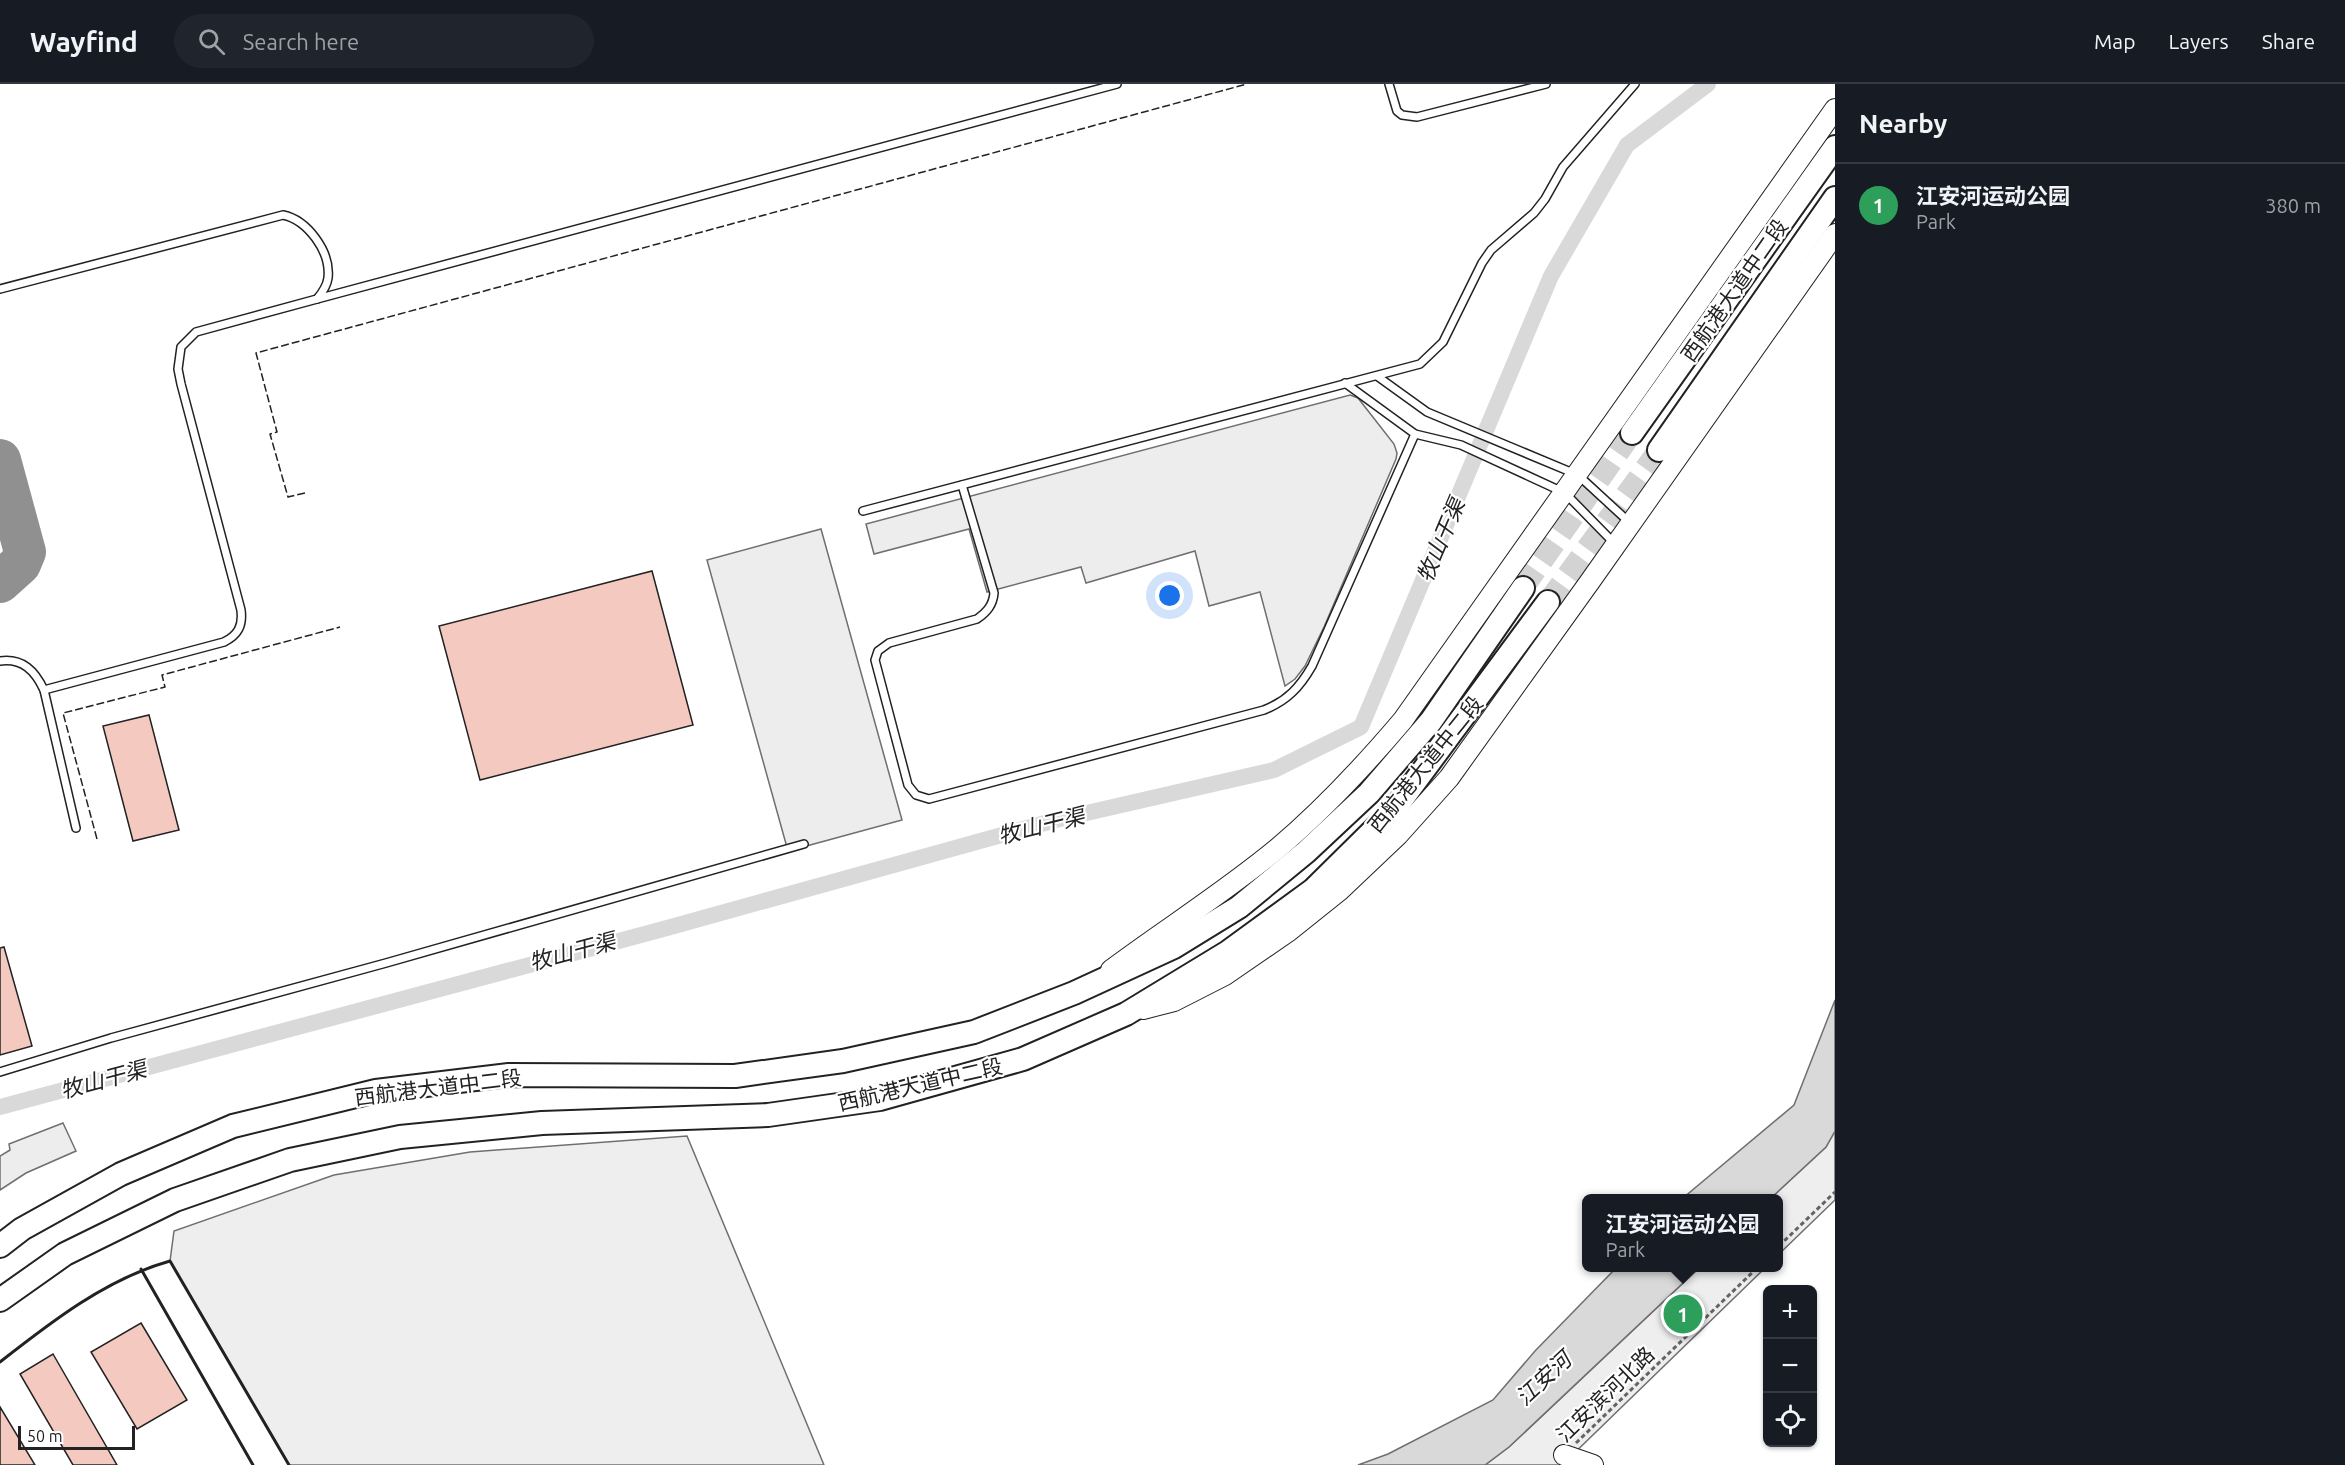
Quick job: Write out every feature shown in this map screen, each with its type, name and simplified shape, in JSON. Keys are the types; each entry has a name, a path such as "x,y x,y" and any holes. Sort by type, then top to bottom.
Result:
{"main road":[{"name":"西航港大道中二段","path":"1632,433 1835,147"},
{"name":"西航港大道中二段","path":"1659,450 1835,198"},
{"name":"西航港大道中二段","path":"0,1246 22,1229 121,1174 233,1126 376,1091 509,1075 735,1076 843,1061 974,1032 1087,987 1174,947 1239,907 1306,852 1370,793 1431,721 1523,588"},
{"name":"西航港大道中二段","path":"0,1300 65,1254 176,1200 290,1160 400,1137 542,1123 768,1115 880,1099 1023,1059 1126,1014 1228,952 1313,890 1394,810 1548,602"}],"street":[{"path":"1087,987 1175,922 1214,897 1277,848 1322,809 1364,766 1403,720 1835,109"},
{"path":"1126,1014 1174,1000 1226,975 1289,931 1339,891 1398,835 1449,778 1616,546 1835,234"},
{"path":"1564,1455 1593,1465"}],"lane":[{"path":"44,690 224,642 236,635 240,629 241,610 178,369 181,347 196,332 1117,84"},
{"path":"1389,84 1397,111 1409,117 1417,117 1546,84"},
{"path":"863,511 1420,364 1443,342 1482,263 1491,250 1534,213 1545,199 1563,167 1635,84"},
{"path":"0,289 283,215 303,223 321,248 328,278 317,299"},
{"path":"1377,376 1427,412 1578,475 1631,523"},
{"path":"1345,383 1415,434 1461,445 1565,493 1616,546"},
{"path":"962,485 994,593 993,601 985,613 977,619 889,643 878,651 875,660 908,785 916,795 929,799 1264,710 1277,705 1289,696 1299,687 1312,666 1415,434"},
{"path":"0,661 9,660 26,665 38,676 44,690 76,828"},
{"path":"0,1072 111,1038 398,960 804,844"}],"path":[{"path":"1783,1242 1835,1192"},
{"name":"江安滨河北路","path":"1564,1455 1752,1272"}],"shaded area":[{"path":"1350,395 1358,398 1394,444 1396,459 1305,666 1295,679 1285,686 1260,592 1209,606 1195,551 1086,583 1081,567 987,592 969,529 874,554 866,524"},
{"path":"821,529 902,820 788,851 707,560"},
{"path":"63,1123 76,1151 26,1173 0,1190 0,1156 10,1150 9,1144"},
{"path":"1835,1131 1835,1200 1783,1250 1783,1194 1775,1194 1826,1147"},
{"path":"687,1136 824,1465 289,1465 170,1261 174,1231 334,1175 470,1152"},
{"path":"1695,1272 1761,1272 1562,1465 1485,1465 1509,1447"}],"water":[{"path":"1835,1000 1835,1131 1826,1147 1775,1194 1688,1194 1794,1105"},
{"name":"江安河","path":"1612,1272 1695,1272 1509,1447 1485,1465 1358,1465 1388,1454 1493,1400 1535,1351"}],"building":[{"path":"652,571 693,725 480,780 439,626"},
{"path":"149,715 179,830 133,841 103,726"},
{"path":"4,947 32,1046 0,1055 0,948"},
{"path":"141,1323 187,1400 137,1429 91,1352"},
{"path":"53,1354 117,1465 73,1465 20,1374"},
{"path":"0,1407 35,1465 0,1465"}],"waterway":[{"name":"牧山干渠","path":"0,1107 667,928 1056,820 1274,770 1361,727 1551,276 1627,145 1708,84"}],"taxiway":[{"path":"0,460 25,552 20,564 0,582"}],"tunnel":[{"path":"1523,588 1632,433"},
{"path":"1548,602 1659,450"}],"fence":[{"path":"305,493 288,497 270,434 277,432 256,353 1247,84"},
{"path":"97,839 63,713 165,687 162,675 340,627"}],"wall":[{"path":"0,1362 80,1303 124,1279 170,1261 289,1465"},
{"path":"141,1269 253,1465"}],"place":[{"name":"江安河运动公园","path":"1683,1314"}]}
